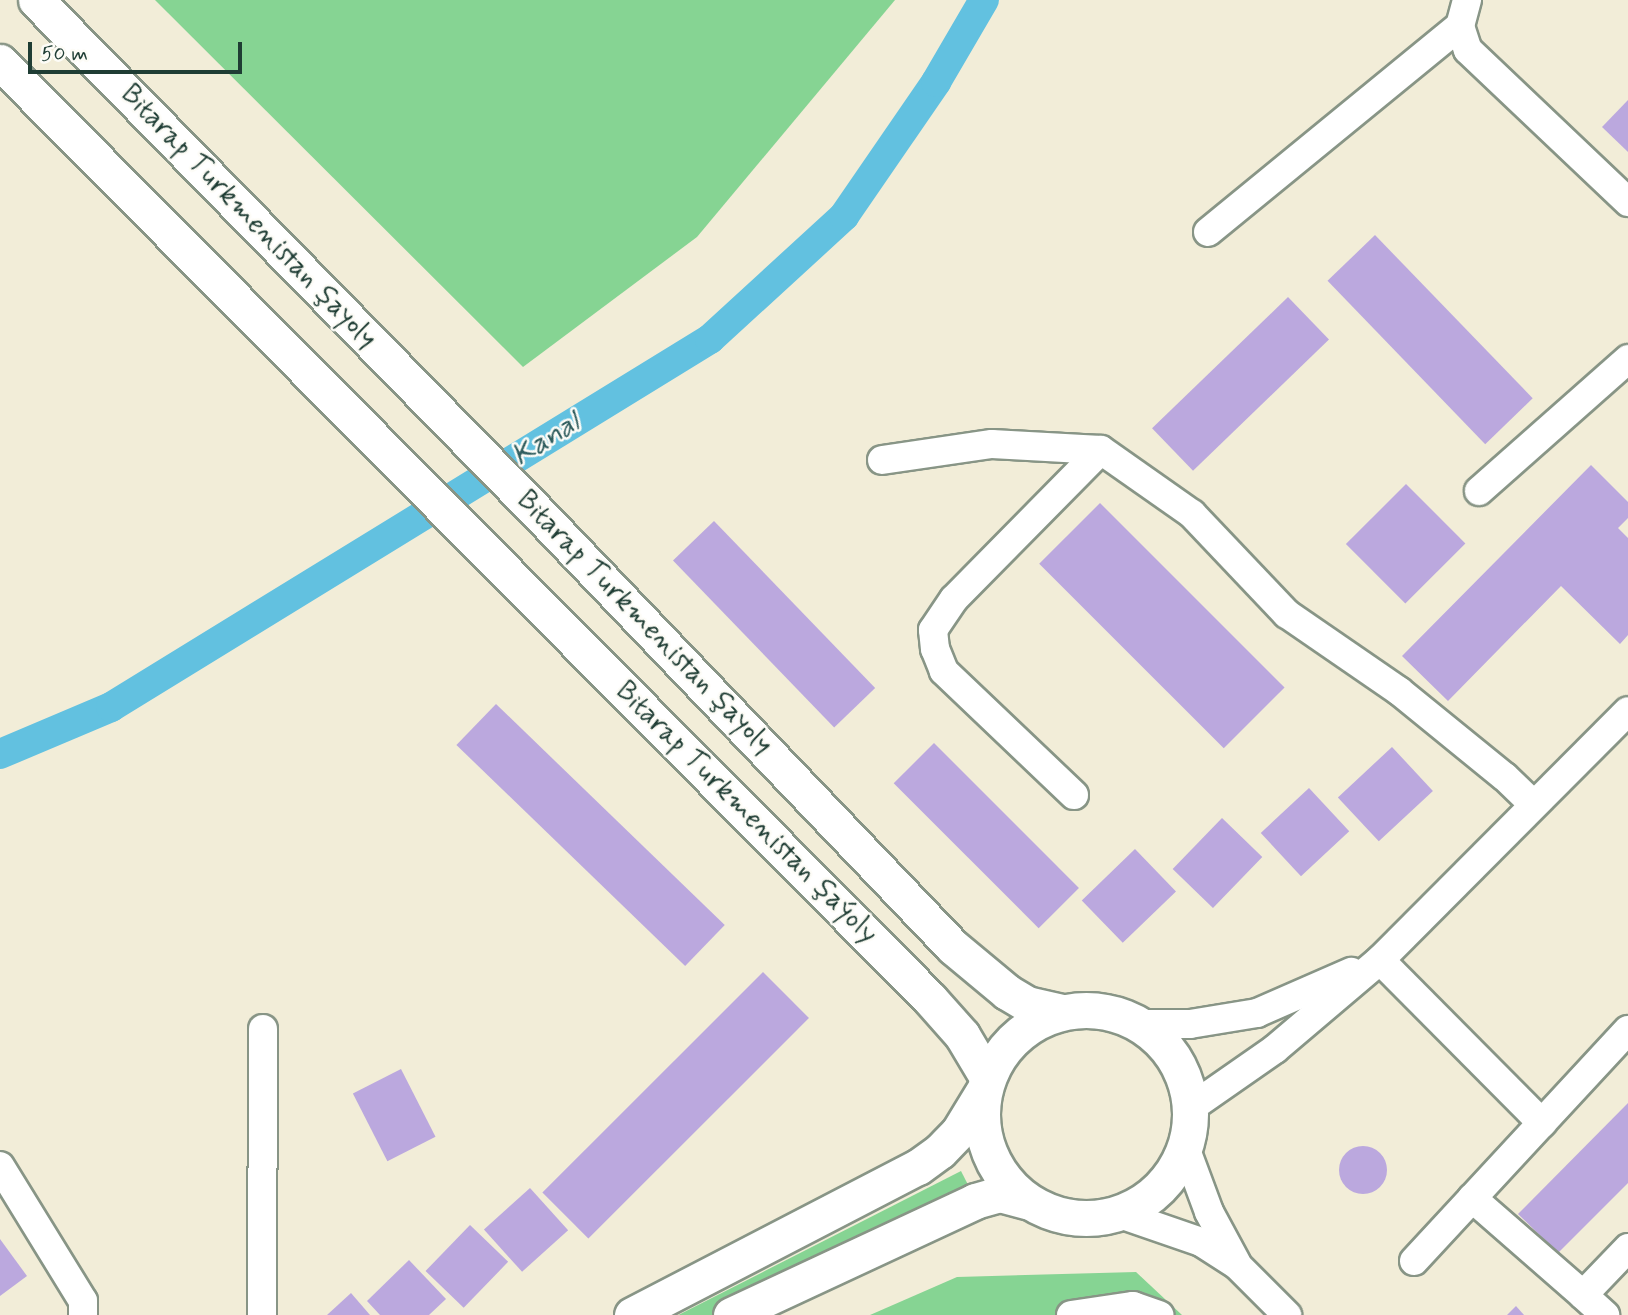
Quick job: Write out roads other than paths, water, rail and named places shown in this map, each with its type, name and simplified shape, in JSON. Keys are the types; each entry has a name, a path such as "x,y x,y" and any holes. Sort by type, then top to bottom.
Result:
{"main road":[{"name":"Bitarap Turkmenistan şayoly","path":"36,0 544,519 953,947 1007,992 1027,1004 1061,1012"},
{"name":"Bitarap Turkmenistan şaýoly","path":"0,62 930,999 962,1035 986,1083"},
{"path":"632,1315 918,1167 940,1152 959,1130 1011,1040 1034,1023 1061,1012 1088,1009 1115,1013 1139,1024 1163,1042 1179,1066 1189,1094 1185,1147 1174,1170 1159,1188 1139,1203 1117,1213 1087,1218 1056,1214 1027,1201 1000,1194 975,1201 731,1315"},
{"path":"986,1083 981,1122 988,1152 1004,1180 1027,1201"}],"street":[{"path":"1463,13 1468,50 1628,202"},
{"path":"1208,232 1463,13"},
{"path":"1479,491 1628,359"},
{"path":"882,460 992,444 1101,450 1192,513 1287,614 1399,691 1505,777 1534,805"},
{"path":"1074,795 944,671 935,649 933,630 954,599 1101,450"},
{"path":"1189,1109 1275,1049 1380,960 1628,711"},
{"path":"1139,1024 1168,1026 1257,1013 1380,960"},
{"path":"1380,960 1542,1122"},
{"path":"262,1315 263,1029"},
{"path":"1414,1261 1628,1030"},
{"path":"1185,1147 1209,1212 1237,1265"},
{"path":"0,1166 83,1301 83,1315"},
{"path":"1472,1198 1605,1315"},
{"path":"1117,1213 1201,1242 1237,1265 1287,1315"},
{"path":"1583,1295 1628,1248"},
{"path":"1071,1315 1133,1306 1160,1315"}],"waterway":[{"name":"Kanal","path":"0,754 111,707 710,339 844,216 936,82 984,0"}]}
